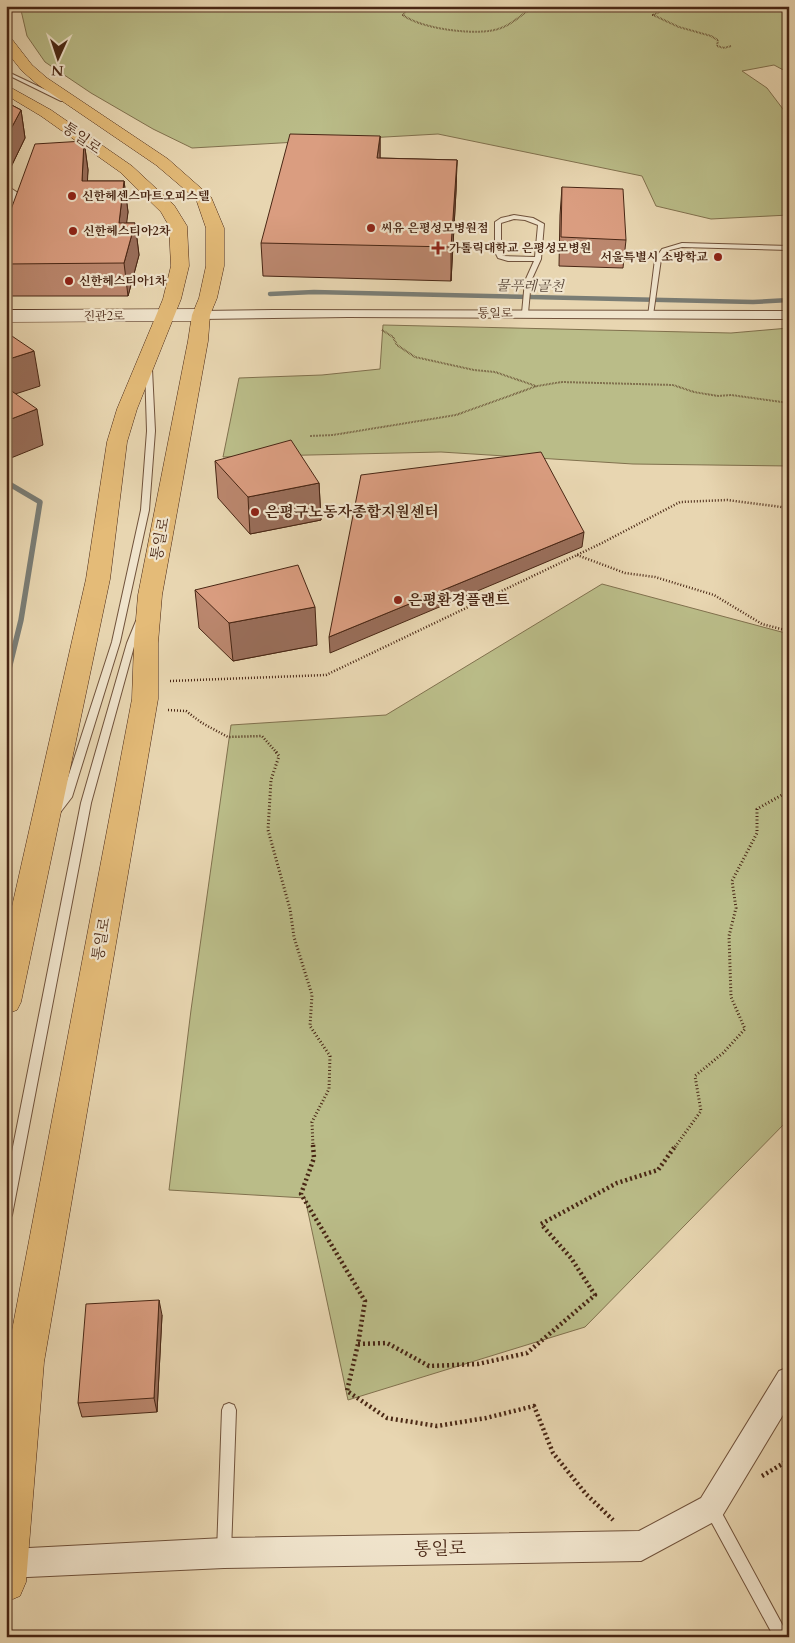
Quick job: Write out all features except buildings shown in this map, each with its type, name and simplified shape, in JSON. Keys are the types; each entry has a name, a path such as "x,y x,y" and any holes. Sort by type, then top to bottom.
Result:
{"main road":[{"name":"통일로","path":"6,41 34,75 162,162 203,197 215,228 215,266 208,298 201,315 198,341 150,595 146,643 146,699 131,771 25,1362 7,1567"},
{"name":"통일로","path":"6,89 46,113 126,169 168,209 178,226 180,266 166,316 154,340 147,364 127,409 117,442 98,579 6,1002"}],"street":[{"path":"6,189 14,195 6,213"},
{"name":"통일로","path":"201,315 525,310 789,315"},
{"name":"진관2로","path":"6,316 201,315"},
{"name":"통일로","path":"7,1567 224,1553 642,1546 711,1508 789,1380"}],"lane":[{"path":"6,72 80,108"},
{"path":"525,310 528,281 538,259 540,224 531,218 502,219 498,222 498,252 500,257 508,259 538,259"},
{"path":"650,311 658,259 664,250 682,245 789,248"},
{"path":"46,824 67,797 116,642 144,510 150,431 147,364"},
{"path":"6,1215 86,803 131,643 150,595"},
{"path":"224,1553 230,1410"},
{"path":"711,1508 782,1637"}],"path":[{"path":"409,6 403,15 412,22 433,28 483,31 498,29 535,6"},
{"path":"672,6 653,15 679,28 711,36 718,40 717,46 731,46"},
{"path":"377,327 393,337 397,346 415,357 474,370 495,372 537,386"},
{"path":"310,436 333,435 456,415 537,386 562,382 674,385 694,392 718,396 731,394 789,403"},
{"path":"170,681 326,675 576,555 680,502 727,500 789,508"},
{"path":"576,555 625,573 655,577 714,595 762,624 789,631"},
{"path":"163,710 186,711 202,724 228,737 262,736 279,756 271,780 268,830 290,909 294,937 312,995 310,1026 330,1056 329,1089 312,1122 314,1158 301,1194 365,1301 358,1344 347,1391 387,1418 437,1426 486,1418 534,1406 553,1452 586,1494 618,1525"},
{"path":"358,1344 387,1343 429,1366 478,1364 527,1353 596,1295 570,1258 541,1224 617,1183 658,1170 701,1111 695,1076 723,1053 745,1029 731,997 729,936 736,908 732,881 746,857 756,833 758,808 789,791"}],"green space":[{"path":"20,6 789,6 789,73 774,65 742,71 767,88 789,117 789,215 711,219 656,206 642,176 438,134 192,148 153,129 91,93 45,62 27,36"},
{"path":"383,325 731,333 789,328 789,466 633,464 441,452 223,457 239,378 322,375 380,369"},
{"path":"602,584 789,634 789,1119 585,1327 348,1400 305,1198 169,1190 191,1010 231,725 386,715"}],"waterway":[{"name":"물푸레골천","path":"270,294 314,292 753,302 789,300"},
{"path":"6,482 40,502 21,620 6,681"}],"place":[{"name":"신한헤센스마트오피스텔","path":"72,196"},
{"name":"씨유 은평성모병원점","path":"371,228"},
{"name":"신한헤스티아2차","path":"73,231"},
{"name":"가톨릭대학교 은평성모병원","path":"438,248"},
{"name":"서울특별시 소방학교","path":"718,257"},
{"name":"신한헤스티아1차","path":"69,281"},
{"name":"은평구노동자종합지원센터","path":"255,512"},
{"name":"은평환경플랜트","path":"398,600"}]}
